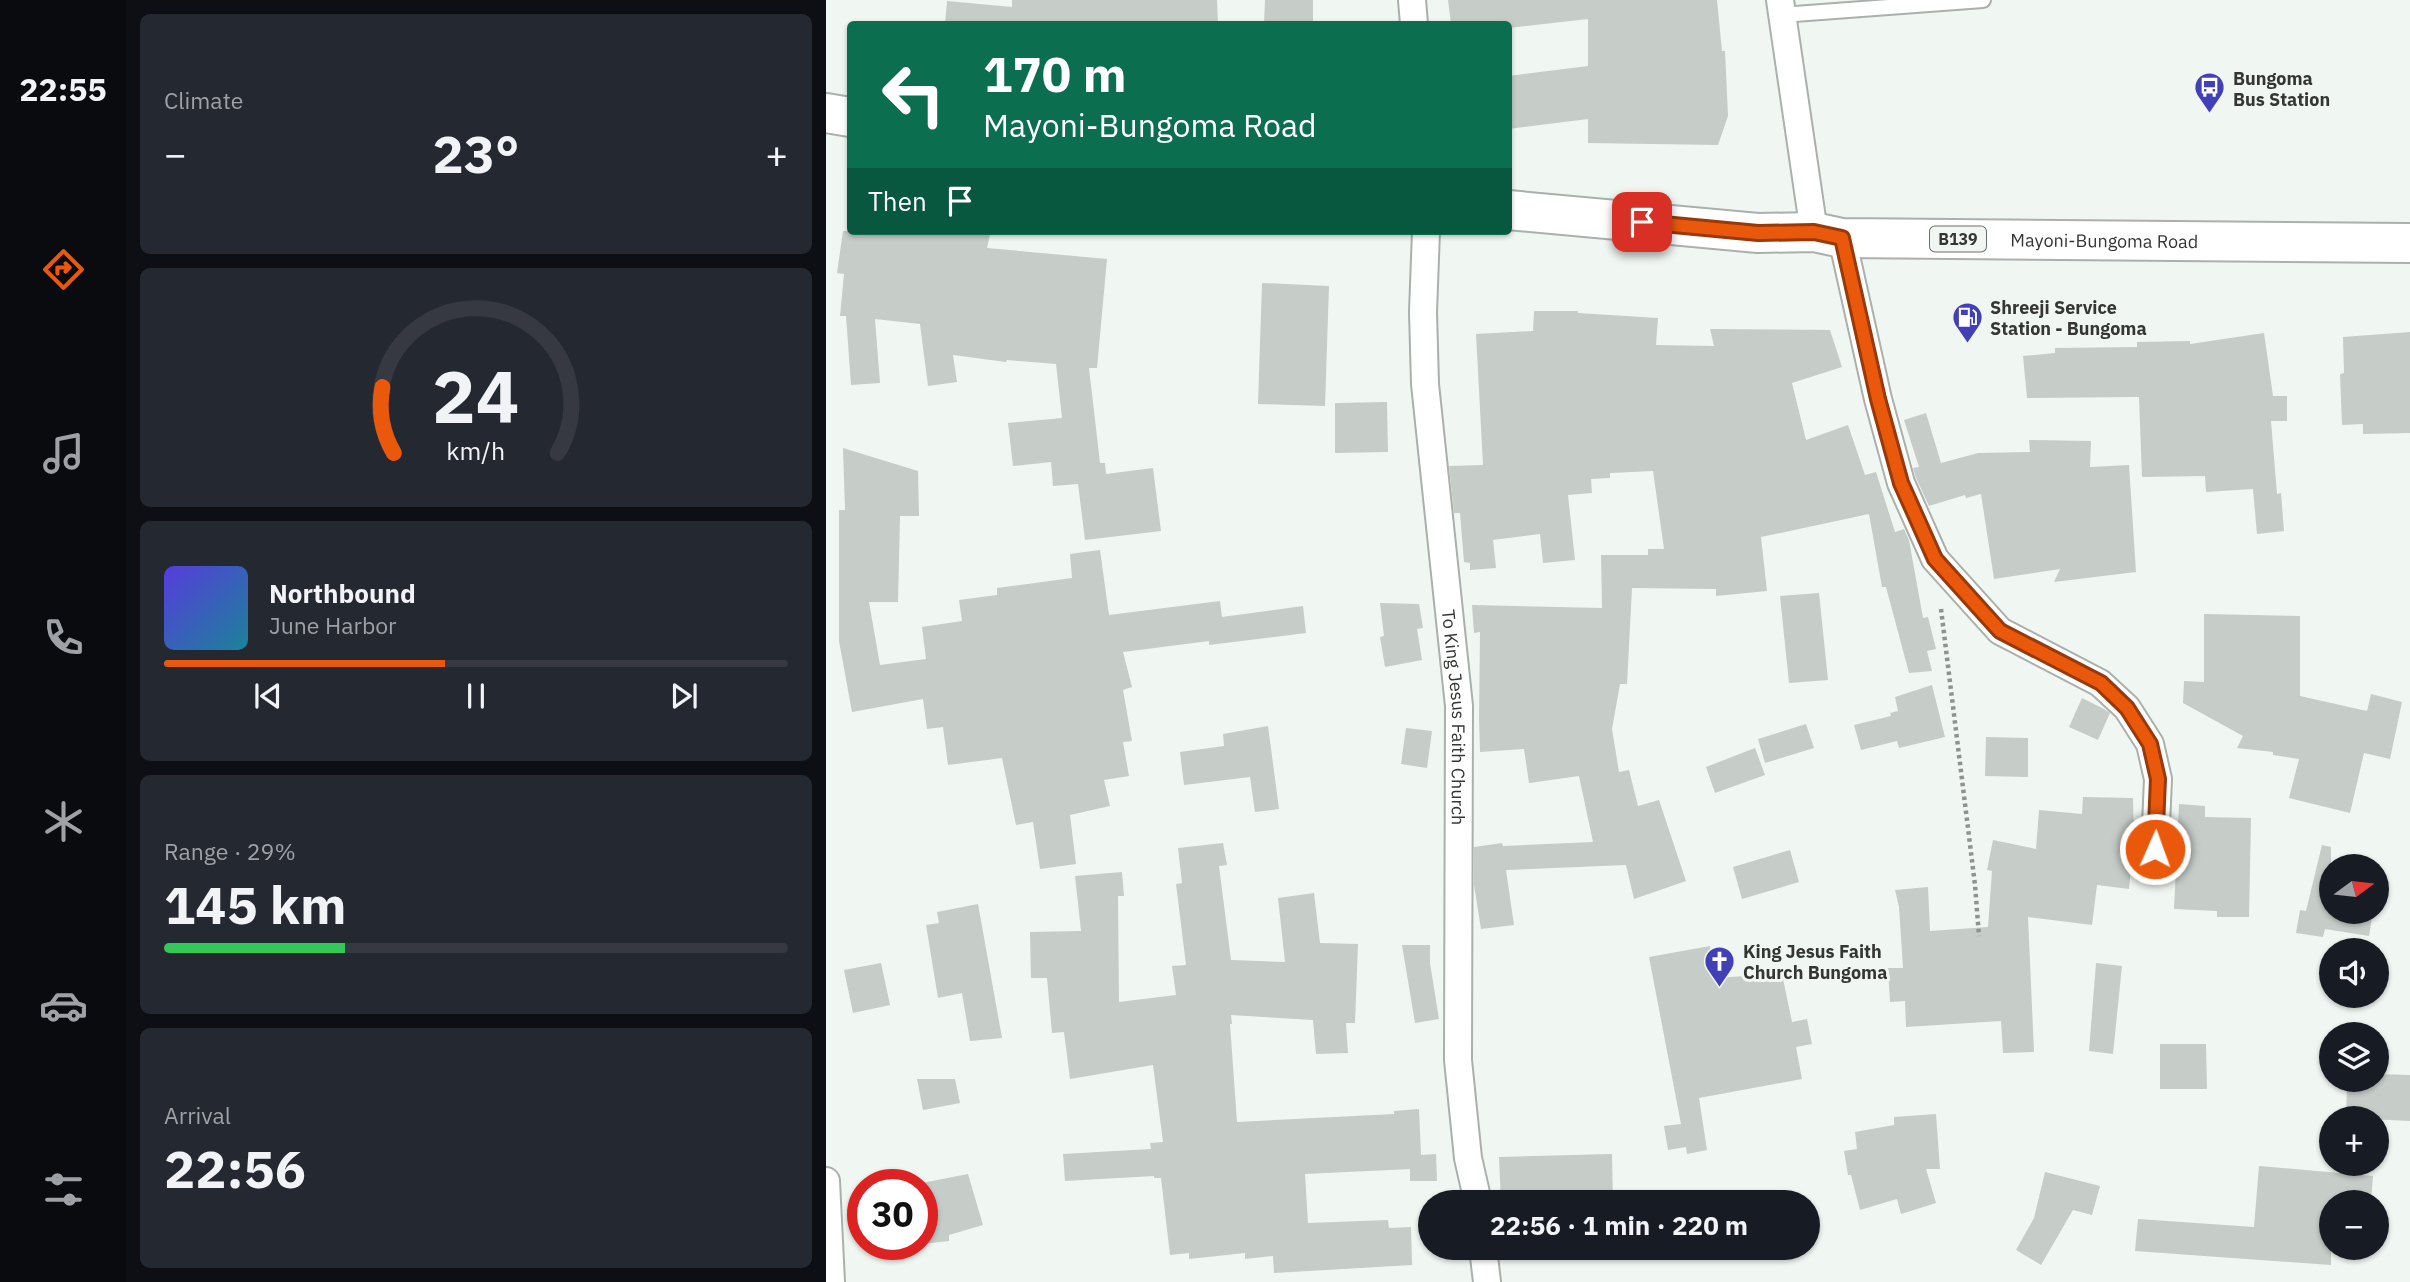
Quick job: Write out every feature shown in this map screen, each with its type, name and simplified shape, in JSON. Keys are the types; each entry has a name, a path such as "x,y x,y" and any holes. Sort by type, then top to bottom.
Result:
{"main road":[{"path":"826,113 847,116"},
{"name":"Mayoni-Bungoma Road","path":"1512,210 1758,233 2410,243"}],"street":[{"path":"1412,0 1414,21"},
{"path":"1781,8 1828,235 1901,483 1935,559 2000,631 2101,683 2127,708 2150,744 2158,779 2155,849"},
{"name":"To King Jesus Faith Church","path":"1426,235 1423,312 1425,384 1459,706 1458,1060 1468,1158 1475,1190"},
{"path":"826,1181 831,1282"},
{"path":"1484,1260 1487,1282"}],"lane":[{"path":"1781,8 1983,0"}],"path":[{"path":"1935,559 1979,936"}],"building":[{"path":"1012,0 1217,0 1218,21 945,21 947,1 1012,7"},
{"path":"1265,0 1313,0 1313,21 1264,21"},
{"path":"1448,0 1717,0 1722,51 1725,51 1728,116 1718,145 1588,143 1588,119 1512,128 1512,76 1588,66 1588,19 1512,28 1512,21 1451,21"},
{"path":"843,231 847,231 847,235 990,235 987,248 1107,259 1097,368 1089,368 1100,463 1105,463 1106,474 1153,468 1161,531 1085,540 1078,484 1053,486 1051,462 1013,466 1008,423 1062,418 1056,364 1006,362 953,355 957,382 928,386 920,324 875,319 880,383 851,385 846,316 840,316 844,274 837,273"},
{"path":"1262,283 1329,286 1325,406 1258,404"},
{"path":"1534,311 1578,311 1658,318 1656,345 1714,346 1710,329 1830,330 1842,367 1792,383 1806,440 1848,425 1865,475 1876,472 1895,532 1904,529 1909,540 1923,618 1928,617 1936,649 1927,651 1932,671 1909,673 1886,587 1882,587 1869,514 1761,537 1767,591 1716,596 1716,589 1632,588 1627,684 1620,684 1612,729 1619,772 1629,770 1638,806 1659,800 1686,881 1634,899 1626,865 1506,870 1514,925 1481,929 1474,885 1474,847 1502,843 1503,846 1593,842 1579,776 1529,783 1524,749 1480,752 1480,632 1474,633 1472,605 1602,608 1601,555 1648,555 1648,549 1664,549 1653,471 1610,473 1610,478 1591,479 1592,493 1568,495 1575,560 1543,563 1540,534 1493,540 1496,568 1470,570 1470,563 1464,562 1460,513 1454,513 1449,466 1483,465 1476,334 1533,331"},
{"path":"2410,332 2410,433 2363,434 2363,424 2342,425 2340,374 2344,373 2343,337"},
{"path":"2264,333 2273,396 2287,396 2287,421 2271,421 2277,494 2281,493 2284,531 2257,534 2253,489 2206,492 2205,476 2142,477 2139,397 2027,398 2023,356 2055,353 2055,348 2137,347 2137,342 2190,341 2190,344"},
{"path":"1387,402 1388,452 1335,453 1335,403"},
{"path":"1926,413 1941,463 1978,453 2030,452 2029,440 2091,441 2090,467 2129,465 2136,572 2054,582 2060,569 1994,579 1981,494 1966,498 1965,495 1929,506 1916,478 1913,468 1919,467 1904,420"},
{"path":"843,448 918,471 919,516 900,516 898,602 869,602 880,665 926,659 922,627 962,621 959,600 997,595 997,588 1072,578 1070,554 1100,550 1109,615 1220,601 1222,617 1303,606 1306,633 1123,652 1132,687 1123,690 1132,741 1123,742 1129,776 1104,780 1110,806 1070,815 1076,864 1040,869 1033,822 1016,825 1002,758 948,765 943,727 927,729 923,699 852,712 839,641 839,510 845,510"},
{"path":"1819,593 1828,680 1789,683 1780,596"},
{"path":"1380,603 1419,604 1423,628 1417,629 1422,660 1385,667 1380,637 1384,636"},
{"path":"2204,614 2300,616 2300,696 2367,711 2371,694 2402,702 2390,759 2364,753 2350,813 2289,798 2299,759 2273,755 2273,752 2237,748 2243,736 2183,703 2184,681 2204,682"},
{"path":"1932,685 1945,737 1899,748 1897,741 1861,750 1854,725 1891,716 1890,713 1898,711 1895,697"},
{"path":"2082,698 2110,713 2098,740 2069,727"},
{"path":"1806,724 1814,748 1765,763 1758,739"},
{"path":"1268,726 1279,809 1255,812 1250,777 1184,785 1180,752 1224,746 1223,734"},
{"path":"1406,728 1432,731 1427,768 1401,764"},
{"path":"1986,737 2028,738 2028,777 1985,776"},
{"path":"1755,748 1765,775 1715,793 1706,767"},
{"path":"2083,797 2133,798 2134,838 2129,889 2097,885 2092,925 2028,917 2034,1052 2003,1053 2001,1021 1906,1027 1905,1001 1890,1002 1888,968 1903,968 1899,907 1895,890 1928,887 1930,931 1988,927 1992,871 1987,870 1993,840 2036,849 2039,810 2082,814"},
{"path":"2179,804 2205,806 2205,817 2251,818 2249,917 2217,917 2217,911 2174,909"},
{"path":"1223,843 1227,865 1219,866 1231,960 1285,962 1278,898 1314,893 1320,943 1358,944 1355,1023 1346,1023 1348,1053 1316,1054 1313,1020 1231,1015 1237,1122 1394,1114 1394,1111 1419,1109 1421,1155 1436,1154 1437,1181 1410,1181 1410,1169 1305,1174 1308,1223 1388,1220 1389,1228 1411,1227 1412,1265 1274,1273 1273,1256 1245,1259 1245,1253 1189,1259 1189,1253 1170,1255 1161,1178 1154,1176 1065,1181 1063,1154 1151,1149 1150,1143 1163,1142 1153,1065 1070,1079 1064,1032 1052,1033 1047,978 1031,978 1030,932 1081,931 1075,876 1122,872 1124,896 1118,896 1119,1002 1176,995 1172,966 1186,965 1176,884 1182,883 1178,848"},
{"path":"2322,845 2331,847 2331,854 2320,854"},
{"path":"1790,850 1799,882 1742,899 1733,867"},
{"path":"2319,857 2319,924 2371,924 2369,936 2325,929 2323,937 2296,933 2300,910 2306,911"},
{"path":"978,904 1002,1038 970,1041 962,993 938,998 926,925 939,923 937,912"},
{"path":"1402,945 1430,945 1430,963 1439,1019 1415,1023"},
{"name":"King Jesus Faith Church Bungoma","path":"1710,946 1714,978 1782,974 1792,1022 1807,1019 1812,1044 1796,1047 1802,1079 1699,1098 1707,1150 1687,1154 1686,1147 1668,1150 1664,1126 1681,1124 1649,957"},
{"path":"881,963 890,1005 853,1013 844,970"},
{"path":"2096,963 2122,966 2113,1054 2089,1051"},
{"path":"2160,1044 2206,1044 2207,1089 2160,1089"},
{"path":"2389,1074 2410,1075 2410,1121 2389,1120 2389,1106 2346,1106 2347,1092 2389,1092"},
{"path":"917,1079 955,1079 960,1103 923,1110"},
{"path":"1936,1114 1940,1169 1926,1169 1936,1203 1901,1214 1897,1199 1860,1210 1851,1175 1848,1175 1844,1151 1857,1149 1855,1132 1894,1125 1894,1117"},
{"path":"1612,1154 1613,1190 1500,1190 1499,1157"},
{"path":"2259,1166 2319,1171 2319,1176 2373,1176 2372,1190 2319,1190 2319,1260 2331,1260 2331,1265 2135,1251 2138,1219 2254,1227"},
{"path":"2045,1172 2100,1186 2092,1215 2073,1210 2041,1265 2016,1250 2034,1218"},
{"path":"968,1174 983,1225 949,1235 949,1241 938,1242 938,1180"}],"place":[{"name":"Bungoma Bus Station","path":"2210,115"},
{"name":"Shreeji Service Station - Bungoma","path":"1967,344"},
{"name":"King Jesus Faith Church Bungoma","path":"1720,988"}],"route":[{"path":"1642,222 1758,233 1814,232 1842,238 1878,399 1901,483 1935,559 2000,631 2101,683 2127,708 2150,744 2158,779 2155,849"}]}
